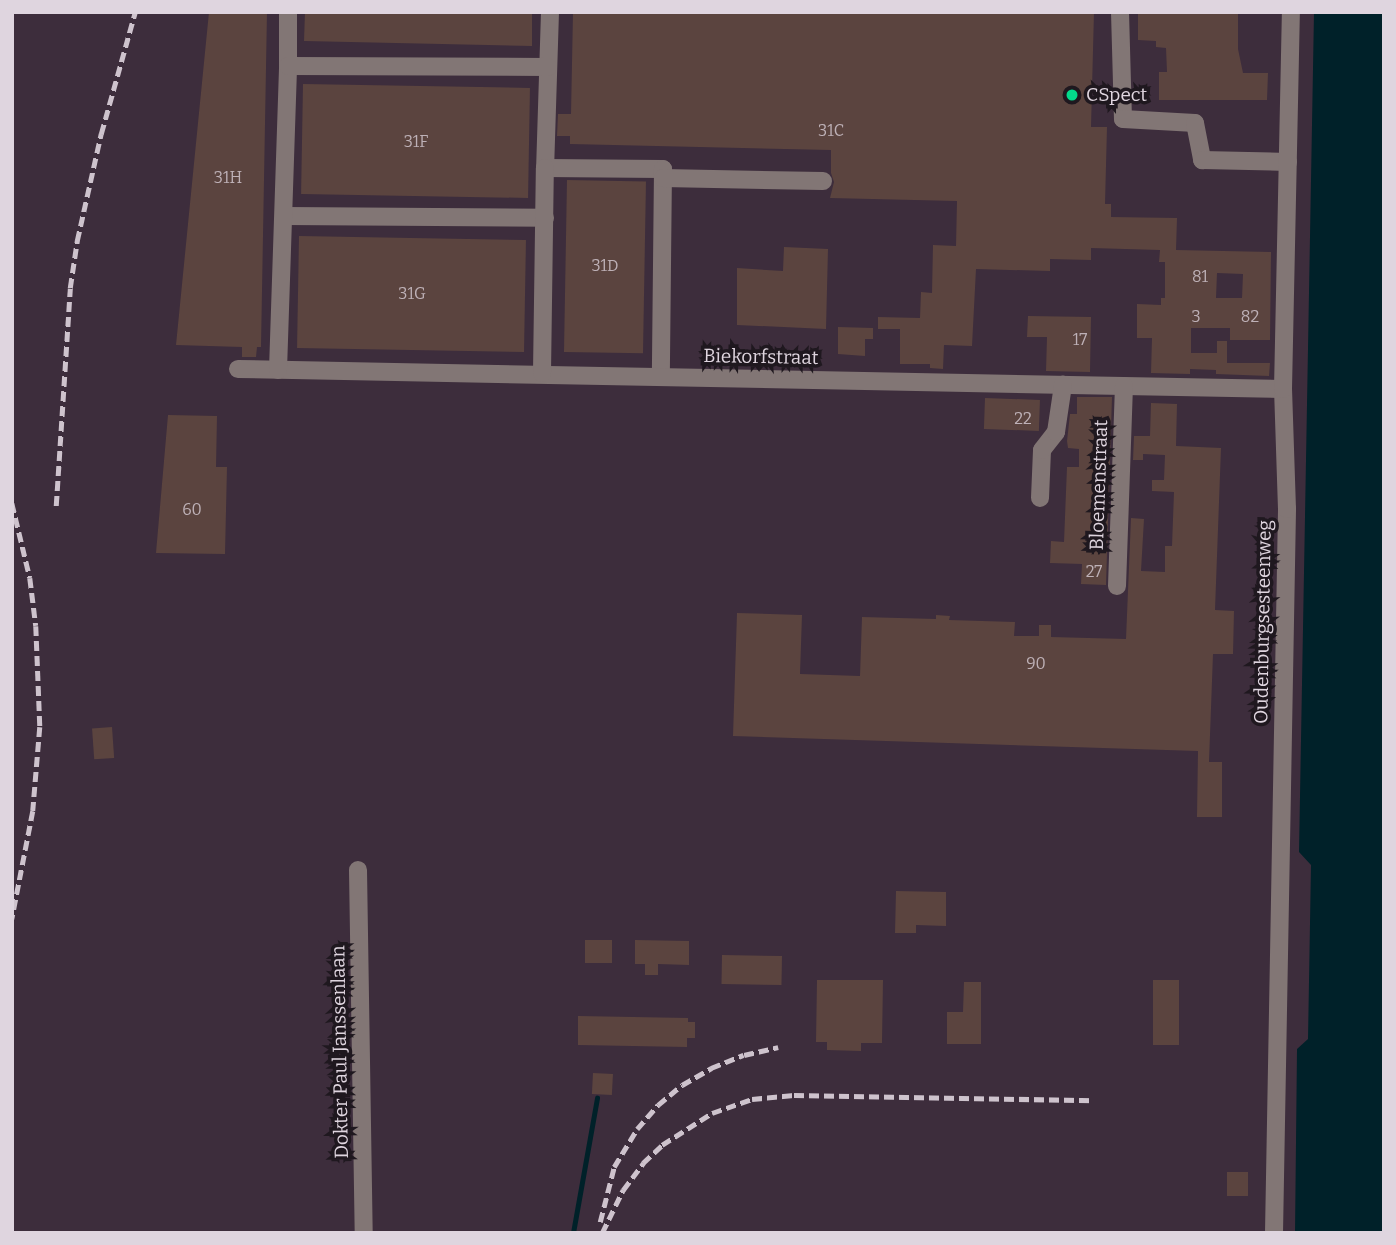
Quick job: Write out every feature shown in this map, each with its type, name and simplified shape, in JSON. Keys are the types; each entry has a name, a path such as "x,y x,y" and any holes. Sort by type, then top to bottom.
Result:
{"street":[{"path":"278,370 285,216 288,12"},
{"path":"542,373 550,12"},
{"path":"1120,12 1123,119 1195,123 1202,160 1288,162"},
{"name":"Oudenburgsesteenweg","path":"1274,1233 1287,509 1283,389 1291,12"},
{"path":"288,66 548,67"},
{"path":"545,168 663,169 661,375"},
{"path":"663,178 823,181"},
{"path":"285,216 545,218"},
{"name":"Biekorfstraat","path":"238,369 1283,389"},
{"path":"1040,498 1042,450 1056,432 1063,385"},
{"name":"Bloemenstraat","path":"1117,586 1124,386"},
{"name":"Dokter Paul Janssenlaan","path":"358,870 364,1233"}],"water":[{"path":"1314,12 1384,12 1384,1233 1295,1233 1297,1049 1308,1039 1311,865 1299,852"}],"building":[{"path":"209,12 267,12 261,347 257,347 256,357 242,357 242,347 176,345"},
{"path":"305,12 532,12 532,46 304,41"},
{"path":"573,12 1094,12 1091,127 1107,127 1105,204 1111,204 1111,217 1177,218 1176,250 1271,252 1270,340 1230,340 1230,328 1191,328 1191,353 1217,353 1217,341 1227,341 1227,363 1270,363 1269,376 1216,374 1216,370 1190,369 1190,374 1151,373 1152,338 1137,338 1137,304 1161,305 1161,298 1165,298 1165,262 1159,262 1160,250 1091,248 1091,260 1050,259 1050,271 976,269 972,346 944,345 943,369 930,368 930,364 900,364 900,329 878,329 878,317 920,318 921,292 932,293 933,245 956,246 957,201 830,198 834,182 831,173 831,150 570,144 570,136 557,136 558,114 571,114","holes":["1217,273 1243,274 1242,298 1216,298"]},
{"path":"1138,12 1238,12 1238,49 1243,73 1268,73 1267,100 1159,100 1159,72 1167,72 1166,48 1156,47 1156,41 1138,40"},
{"path":"303,84 530,88 528,198 301,194"},
{"path":"567,180 646,181 643,353 564,352"},
{"path":"299,236 526,240 524,352 297,348"},
{"path":"784,247 828,249 826,329 737,325 737,268 783,271"},
{"path":"1028,316 1091,317 1090,372 1046,371 1047,337 1027,337"},
{"path":"838,327 873,328 873,339 865,339 865,356 838,354"},
{"path":"1077,397 1112,397 1106,585 1081,584 1082,564 1050,563 1051,541 1064,542 1067,467 1079,467 1079,449 1068,448 1067,441 1070,414 1077,414"},
{"path":"985,398 1040,400 1039,431 984,429"},
{"path":"1151,403 1177,404 1176,446 1221,448 1215,610 1234,611 1233,654 1213,654 1209,762 1222,762 1222,817 1197,817 1198,751 733,736 737,613 802,615 800,674 860,676 862,617 936,619 936,615 950,616 949,620 1015,622 1014,636 1039,636 1039,625 1051,625 1051,637 1126,639 1131,518 1144,519 1141,571 1165,572 1165,546 1172,546 1174,492 1152,491 1152,480 1164,480 1165,455 1143,454 1143,460 1133,460 1134,436 1150,436"},
{"path":"168,415 217,416 216,467 227,467 225,554 156,553"},
{"path":"112,727 114,758 94,759 92,728"},
{"path":"896,891 946,892 946,926 916,925 916,933 895,933"},
{"path":"585,940 612,940 612,963 585,963"},
{"path":"635,940 689,941 689,965 658,964 658,975 645,975 645,964 635,964"},
{"path":"722,955 782,956 781,985 721,984"},
{"path":"817,980 883,980 882,1043 861,1043 861,1051 827,1050 827,1042 816,1042"},
{"path":"1153,980 1179,980 1179,1045 1153,1045"},
{"path":"964,982 981,982 981,1044 947,1044 947,1012 963,1012"},
{"path":"578,1016 688,1018 688,1022 695,1022 695,1038 687,1038 687,1047 578,1045"},
{"path":"593,1073 613,1074 612,1095 592,1094"},
{"path":"1227,1172 1248,1172 1248,1196 1227,1196"}],"waterway":[{"path":"573,1233 597,1098"}],"railway":[{"path":"56,506 70,288 77,241 101,134 135,12"},
{"path":"12,503 30,578 36,626 40,727 33,811 12,919"},
{"path":"600,1222 614,1167 637,1129 658,1105 682,1085 711,1068 744,1055 778,1047"},
{"path":"602,1233 623,1190 643,1163 662,1145 712,1113 752,1099 794,1095 1094,1100"}],"place":[{"name":"CSpect","path":"1072,95"}]}
